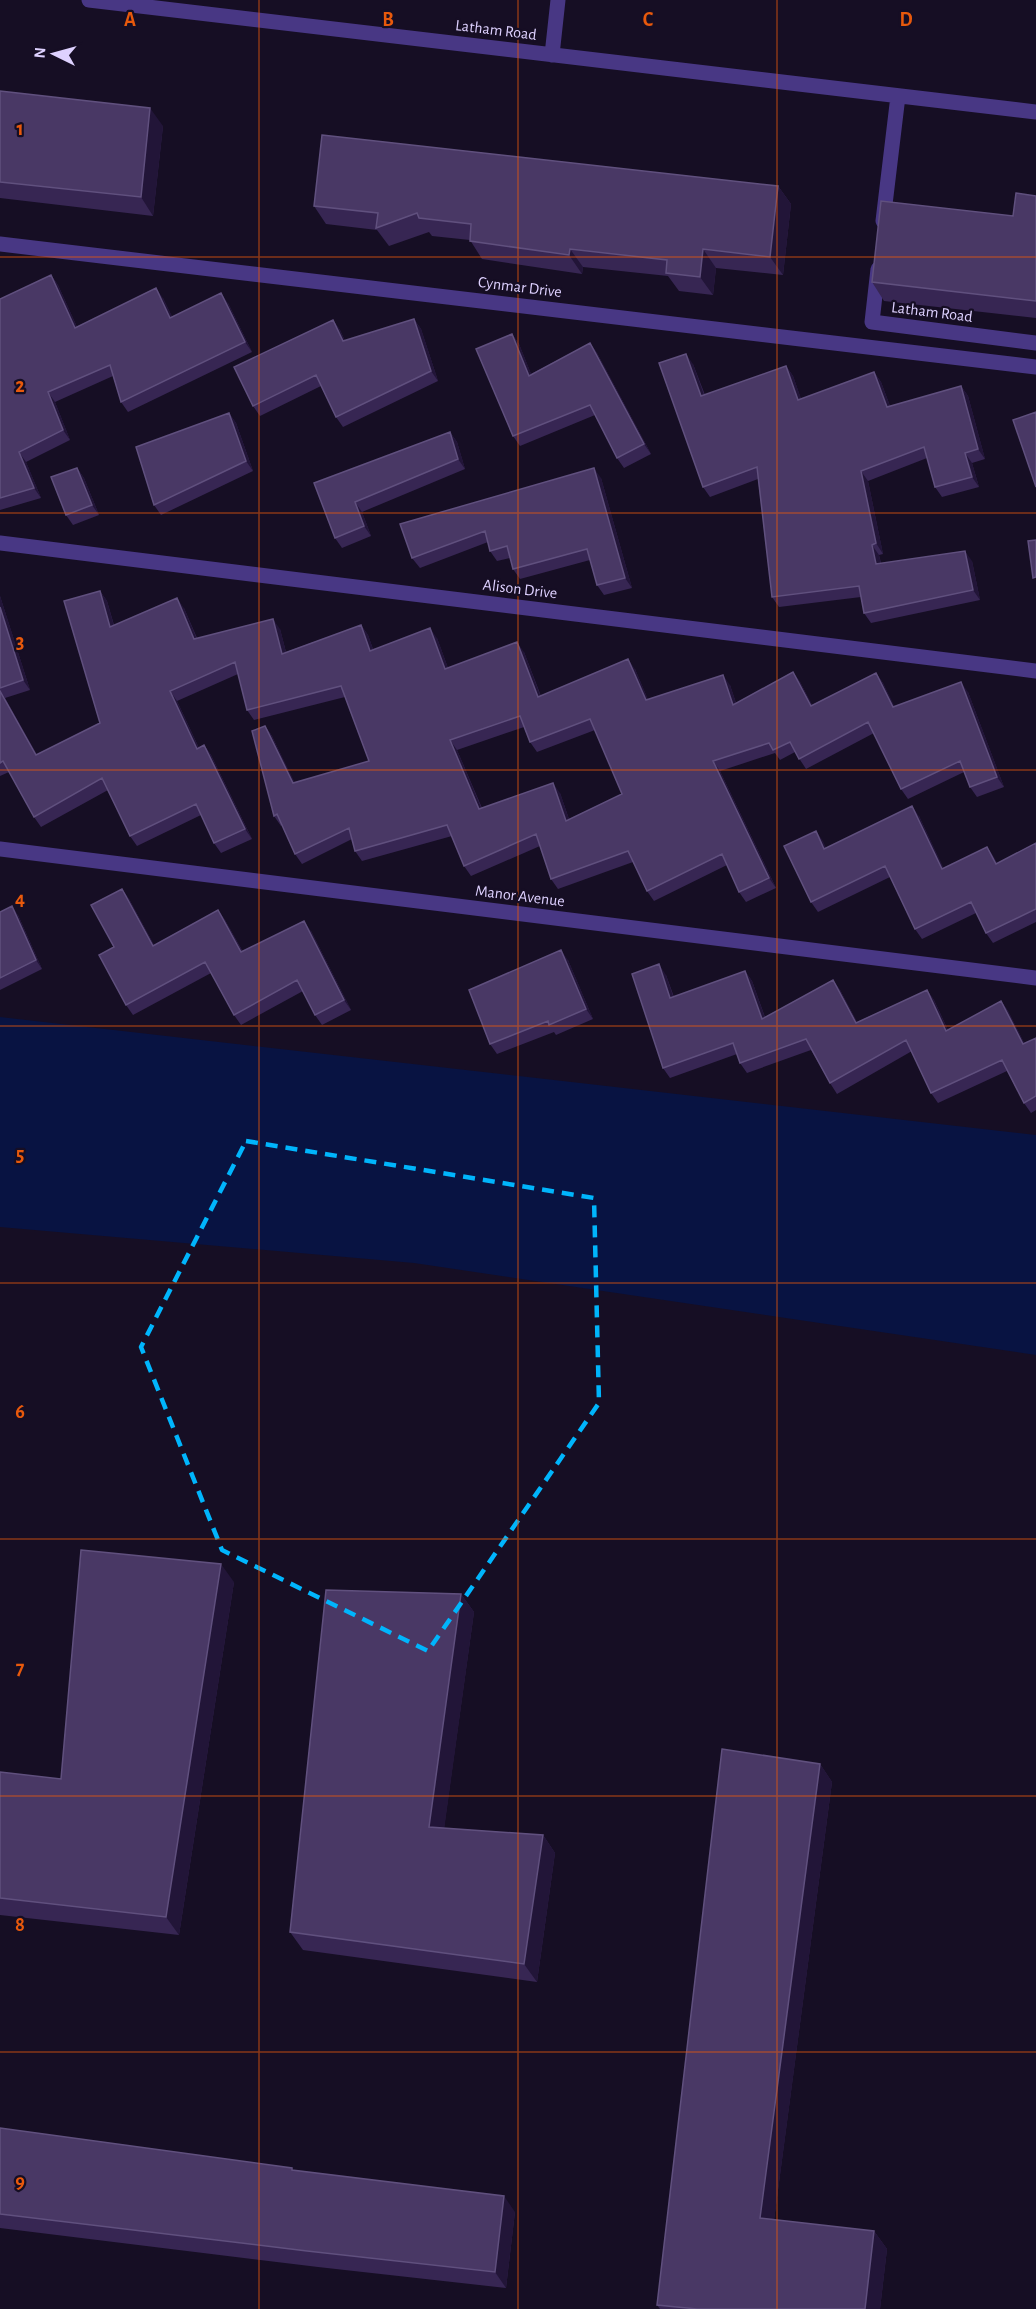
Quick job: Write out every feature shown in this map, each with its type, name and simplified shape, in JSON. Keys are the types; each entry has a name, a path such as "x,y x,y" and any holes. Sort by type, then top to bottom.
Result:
{"street":[{"name":"Latham Road","path":"89,0 1036,112"},
{"path":"552,55 558,0"},
{"name":"Latham Road","path":"898,96 872,322 1036,343"},
{"name":"Cynmar Drive","path":"0,244 1036,366"},
{"name":"Alison Drive","path":"0,543 1036,671"},
{"name":"Manor Avenue","path":"0,849 1036,978"}],"highlighted area":[{"path":"246,1141 594,1198 599,1403 428,1651 222,1550 141,1347"}],"shaded area":[{"path":"0,1017 1036,1135 1036,1355 414,1263 0,1227"}],"building":[{"path":"0,91 150,108 141,197 0,182"},
{"path":"322,135 778,186 770,257 703,249 700,277 666,273 667,260 570,249 569,255 470,241 471,224 419,218 417,213 376,228 378,213 314,206"},
{"path":"1016,193 1036,196 1036,301 872,282 881,201 1013,216"},
{"path":"51,275 75,328 156,288 170,318 221,293 245,342 121,402 110,365 48,392 63,430 19,452 34,488 0,498 0,299"},
{"path":"414,319 431,371 336,417 316,375 253,406 234,367 333,320 343,341"},
{"path":"512,334 529,376 590,343 644,444 617,458 590,405 513,436 476,349"},
{"path":"686,354 701,396 786,366 798,400 874,372 887,407 961,386 978,449 965,453 972,477 935,487 924,447 861,471 876,543 872,545 876,564 965,551 973,590 864,613 859,586 772,597 757,467 703,487 659,363"},
{"path":"1036,412 1036,487 1013,420"},
{"path":"229,413 246,461 154,505 136,447"},
{"path":"450,432 458,459 355,502 364,526 335,538 314,483"},
{"path":"77,468 92,505 66,515 51,477"},
{"path":"594,468 625,578 597,585 587,549 513,569 507,546 490,551 485,531 412,558 400,524"},
{"path":"1036,540 1036,577 1033,578 1028,541"},
{"path":"100,591 110,627 177,598 194,639 273,619 282,654 361,625 370,651 430,628 445,669 517,642 538,697 628,659 646,700 723,675 733,705 793,672 811,706 876,673 893,707 961,682 997,777 970,787 960,761 901,789 868,722 799,759 790,742 773,750 769,743 713,761 769,878 739,892 722,854 647,891 628,851 551,879 536,834 464,866 447,825 355,851 349,828 295,854 277,814 274,816 252,731 265,726 293,783 369,761 341,686 247,710 235,662 170,691 197,749 204,745 245,829 214,843 196,804 130,836 102,778 34,817 3,761 0,763 0,691 36,755 100,723 64,601","holes":["520,716 530,742 590,719 622,794 566,821 553,783 479,809 450,740"]},
{"path":"0,607 23,680 0,688"},
{"path":"912,806 942,869 987,847 996,864 1036,843 1036,909 986,933 971,902 915,929 885,866 811,902 784,846 816,831 824,849"},
{"path":"122,889 153,946 218,910 241,952 304,921 344,1000 315,1015 297,980 234,1015 205,962 126,1005 99,955 114,947 91,905"},
{"path":"12,906 36,960 0,978 0,912"},
{"path":"561,950 586,1009 549,1025 548,1021 490,1044 469,990"},
{"path":"659,964 670,998 745,971 762,1019 833,980 856,1023 927,990 946,1031 1001,1001 1023,1044 1036,1038 1036,1096 1024,1103 1002,1060 931,1093 906,1040 830,1083 806,1039 740,1063 733,1043 663,1068 632,974"},
{"path":"81,1550 221,1564 166,1917 0,1898 0,1772 61,1779"},
{"path":"326,1590 461,1594 429,1827 543,1835 524,1964 290,1932"},
{"path":"722,1749 820,1764 760,2218 874,2231 865,2309 697,2309 657,2305"},
{"path":"0,2128 292,2168 292,2170 504,2196 495,2272 0,2214"}]}
